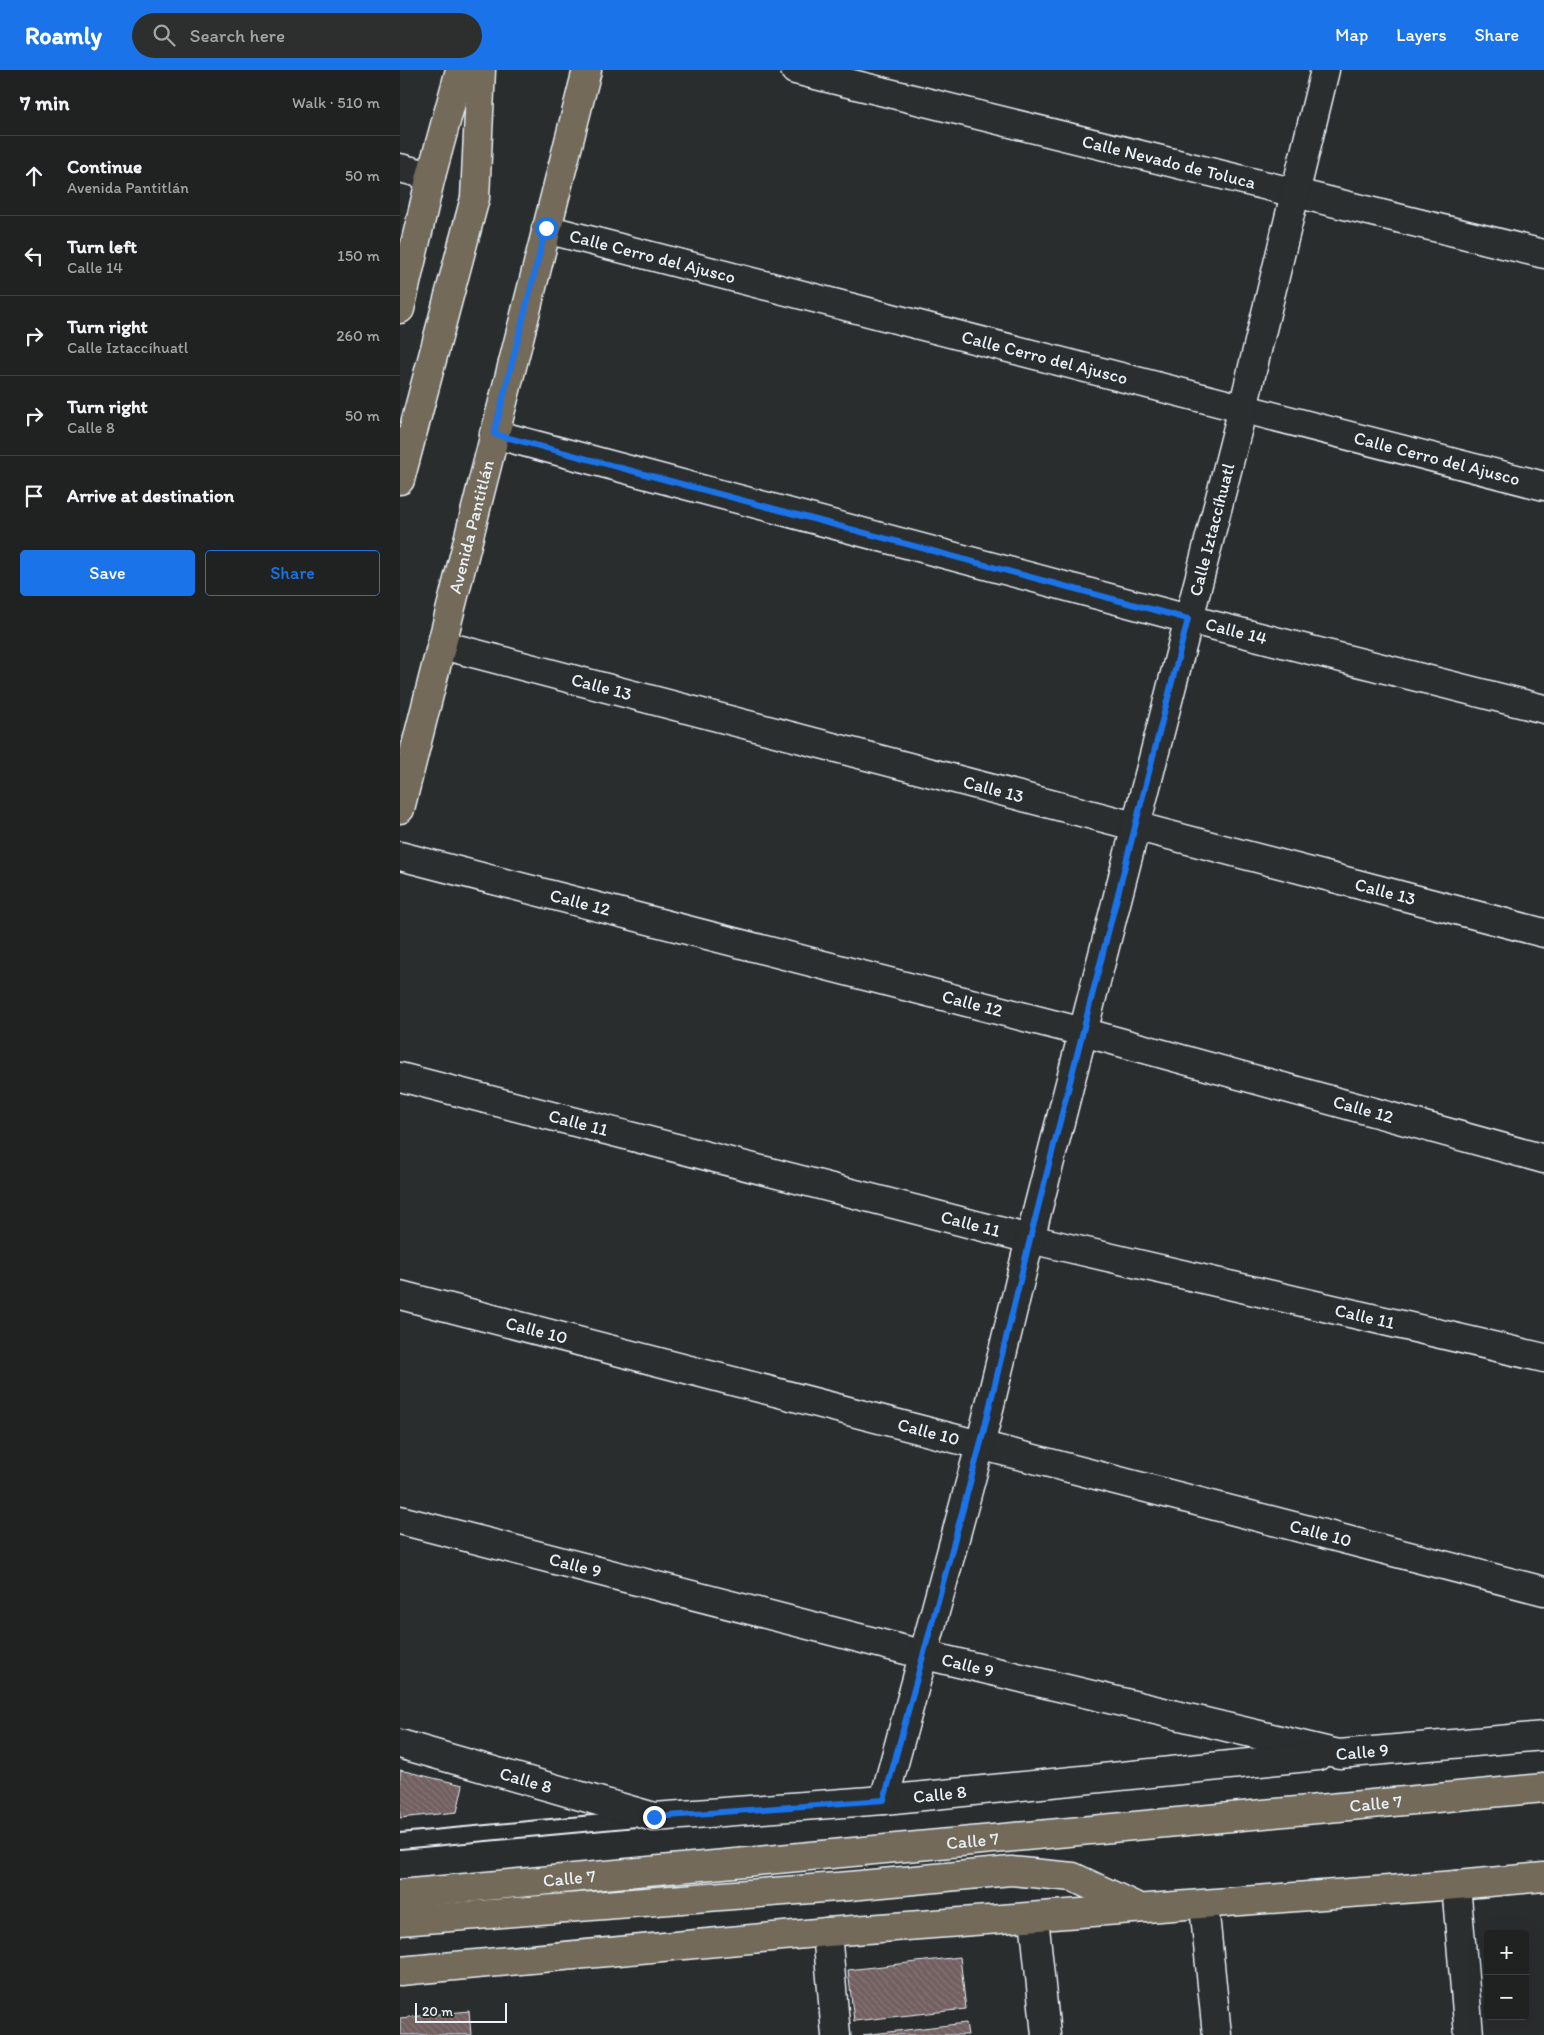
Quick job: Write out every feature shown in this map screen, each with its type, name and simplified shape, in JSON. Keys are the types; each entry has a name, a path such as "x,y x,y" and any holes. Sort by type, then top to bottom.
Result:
{"main road":[{"path":"400,309 460,70"},
{"path":"400,480 475,198 481,70"},
{"name":"Avenida Pantitlán","path":"400,810 587,70"},
{"name":"Calle 7","path":"400,1894 1544,1788"},
{"path":"400,1921 850,1886 1011,1871 1073,1877 1141,1909"},
{"path":"400,1971 827,1932 1544,1877"}],"street":[{"name":"Calle Nevado de Toluca","path":"795,70 1544,254"},
{"name":"Calle Iztaccíhuatl","path":"884,1800 925,1655 980,1446 1082,1032 1243,408 1325,70"},
{"path":"400,168 432,176"},
{"name":"Calle Cerro del Ajusco","path":"546,228 1544,486"},
{"name":"Calle 14","path":"494,434 1188,619 1544,709"},
{"name":"Calle 13","path":"442,645 1544,933"},
{"name":"Calle 12","path":"400,856 1082,1032 1544,1159"},
{"name":"Calle 11","path":"400,1077 1030,1239 1544,1358"},
{"name":"Calle 10","path":"400,1295 1544,1591"},
{"name":"Calle 9","path":"400,1520 925,1655 1339,1754 1544,1736"},
{"name":"Calle 8","path":"400,1744 654,1817 884,1800 1339,1754"},
{"path":"1456,1885 1469,2035"},
{"path":"1204,1904 1217,2035"},
{"path":"1034,1917 1046,2035"},
{"path":"827,1932 836,2035"}],"lane":[{"path":"400,1841 654,1817"}],"building":[{"path":"400,1770 463,1785 457,1812 400,1818"},
{"path":"960,1957 966,2009 854,2021 848,1970"},
{"path":"469,2011 471,2035 400,2035 400,2018"},
{"path":"966,2023 968,2035 863,2035"}],"route":[{"path":"546,228 494,434 1188,619 1030,1239 980,1446 925,1655 884,1800 654,1817"}]}
